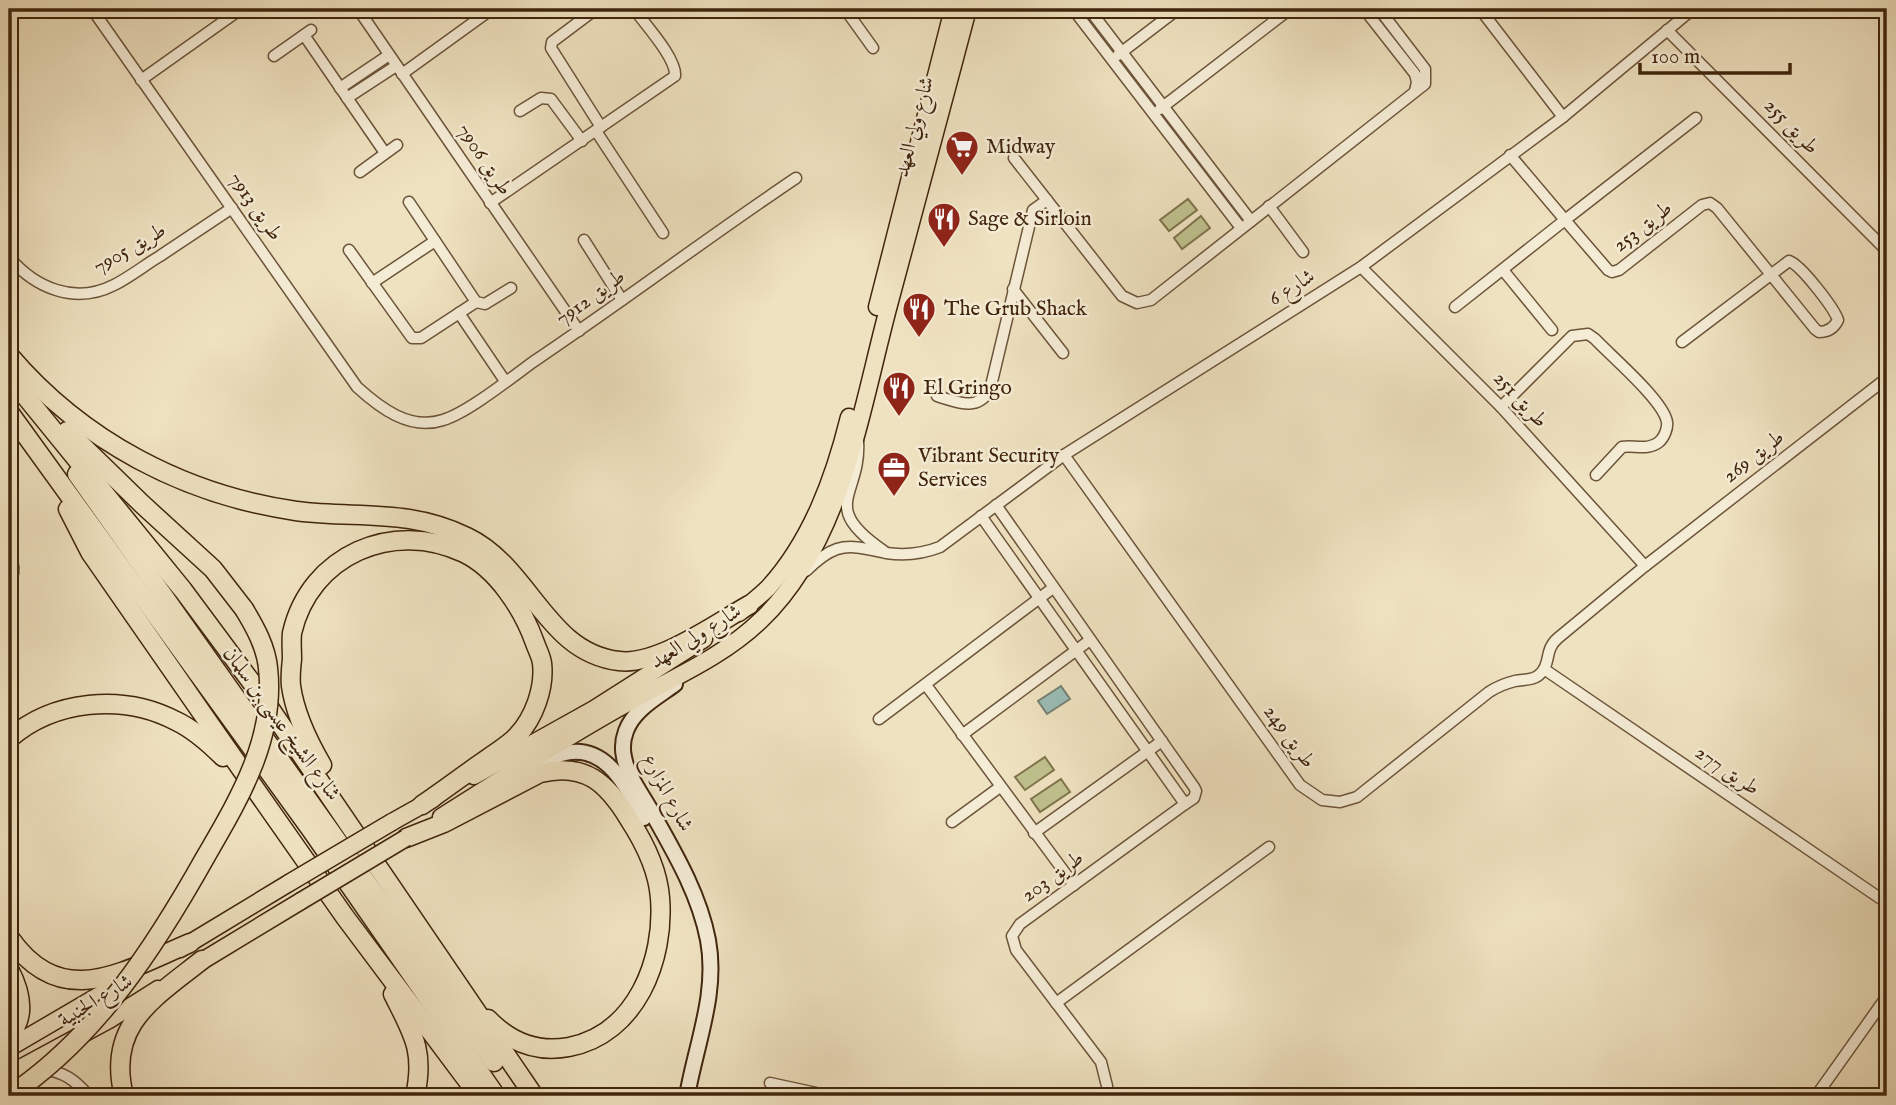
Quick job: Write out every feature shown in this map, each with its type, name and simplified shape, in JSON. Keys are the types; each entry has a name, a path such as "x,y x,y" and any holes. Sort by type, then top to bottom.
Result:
{"highway":[{"path":"9,355 22,371 70,416 128,454 181,482 242,501 298,511 397,516 437,524 470,538 498,557 566,638 594,656 622,662 664,652 749,605"},
{"path":"9,369 107,471 213,569 244,610 264,651 269,682 267,714 260,746 243,791 174,914 133,974 79,1036 9,1096"},
{"path":"9,376 183,590 305,759 534,1096"},
{"name":"شارع الشيخ عيسى بن سلمان","path":"9,376 138,564 519,1096"},
{"name":"شارع الشيخ عيسى بن سلمان","path":"9,412 312,831 495,1096"},
{"path":"39,453 90,551 345,917 479,1096"},
{"path":"410,916 306,736 291,686 292,634 301,606 317,581 341,559 371,544 403,540 438,544 466,554 495,576 511,597 530,628 542,662 541,690 531,715 517,737 422,805"},
{"path":"9,566 9,572"},
{"path":"9,739 22,727 55,712 90,704 135,707 177,721 208,742 258,792"},
{"path":"406,838 444,823 540,773 555,769 580,772 603,783 615,796 649,856 660,896 660,933 653,964 634,1004 618,1022 600,1036 581,1045 564,1048 532,1048 500,1032 463,993"},
{"path":"345,917 390,990 417,1043 420,1074 415,1096"},
{"path":"9,937 22,956 46,973 86,981 106,978 190,943"},
{"path":"124,1096 120,1080 120,1057 125,1035 136,1016 151,1001 202,960"},
{"path":"9,969 16,981 20,1000 19,1017 9,1036"}],"main road":[{"name":"شارع ولي العهد","path":"190,943 392,822 594,709 690,650 767,589 793,554 815,517 829,484 846,428 953,9"},
{"name":"شارع ولي العهد","path":"202,960 406,838 564,739 734,642 761,621 784,595 805,564 839,491 968,9"},
{"name":"شارع الجنبية","path":"9,1048 190,943"},
{"name":"شارع الجنبية","path":"12,1072 109,1020 202,960"}],"street":[{"name":"طريق 7913","path":"92,9 358,387 375,404 398,417"},
{"path":"141,80 241,9"},
{"name":"طريق 7906","path":"358,9 579,331"},
{"path":"347,98 399,70 492,9"},
{"path":"596,9 552,42 551,48 663,233"},
{"path":"490,203 675,76 672,61 634,9"},
{"path":"845,9 873,48"},
{"path":"1073,9 1241,228"},
{"path":"1089,9 1251,220"},
{"path":"1112,60 1178,9"},
{"path":"1153,114 1290,9"},
{"path":"1364,9 1415,74 1418,82 1415,91"},
{"path":"1014,158 1122,296 1127,301 1137,303 1151,300 1425,84 1425,69 1379,9"},
{"path":"1480,9 1563,117"},
{"name":"شارع 6","path":"784,595 815,562 840,548 923,554 951,540 1064,455 1361,267 1563,117 1693,9"},
{"name":"طريق 255","path":"1667,30 1887,251"},
{"path":"274,55 307,32 340,88 385,153"},
{"path":"340,88 389,55"},
{"path":"520,111 541,98 551,99 582,141"},
{"path":"1455,307 1696,118"},
{"path":"360,172 397,145"},
{"path":"1510,155 1565,220"},
{"name":"طريق 7912","path":"398,417 419,422 443,421 579,331 796,178"},
{"path":"937,396 966,405 986,397 990,390 1032,210 1047,200"},
{"path":"410,202 476,302"},
{"name":"طريق 253","path":"1565,220 1612,272 1619,270 1702,205 1710,203 1717,208 1770,275 1815,329 1822,332 1836,324 1836,315 1795,263 1786,262 1770,275 1682,342"},
{"path":"1269,206 1303,252"},
{"name":"طريق 7905","path":"9,257 26,274 47,288 64,292 97,291 127,277 232,208"},
{"path":"584,240 622,299"},
{"path":"372,283 435,241"},
{"path":"349,250 412,338 421,338 476,302 487,303 510,288"},
{"name":"طريق 251","path":"1361,267 1501,407 1645,566"},
{"path":"1503,270 1552,330"},
{"path":"1013,289 1062,353"},
{"path":"459,313 505,381"},
{"path":"1501,407 1572,336 1588,334 1595,339 1658,404 1667,422 1667,430 1659,442 1646,447 1622,447 1596,475"},
{"name":"طريق 269","path":"1645,566 1887,379"},
{"path":"857,429 859,453 847,495 847,510 864,537 888,553"},
{"name":"طريق 249","path":"1064,455 1300,785 1314,797 1331,802 1357,797 1489,692 1506,683 1536,677 1544,670"},
{"path":"981,516 1185,804 1194,798 1196,791 996,505"},
{"path":"1544,670 1553,642 1645,566"},
{"path":"879,719 1053,588"},
{"path":"962,735 1090,640"},
{"name":"شارع المزارع","path":"687,1096 708,1005 711,969 705,925 678,859 630,773 623,749 626,732 634,716 697,665"},
{"name":"طريق 277","path":"1544,670 1887,904"},
{"path":"926,685 1074,886"},
{"path":"1034,833 1162,741"},
{"name":"شارع المزارع","path":"512,772 571,752 589,754 606,762 619,775 672,864 689,886"},
{"path":"952,822 1000,787"},
{"name":"طريق 203","path":"1106,1096 1107,1086 1101,1062 1016,950 1012,936 1020,924 1185,804"},
{"path":"1056,1003 1269,847"},
{"path":"1816,1096 1887,996"},
{"path":"12,1072 41,1069 64,1074 89,1096"},
{"path":"769,1083 797,1092 830,1096"}],"green space":[{"path":"1188,199 1197,210 1169,231 1160,220"},
{"path":"1201,216 1210,228 1182,249 1174,238"},
{"path":"1045,757 1054,770 1025,790 1015,777"},
{"path":"1061,779 1070,792 1040,812 1031,799"}],"water":[{"path":"1061,686 1070,699 1047,714 1038,701"}],"place":[{"name":"Midway","path":"962,177"},
{"name":"Sage & Sirloin","path":"944,249"},
{"name":"The Grub Shack","path":"919,339"},
{"name":"El Gringo","path":"899,418"},
{"name":"Vibrant Security Services","path":"894,498"}]}
